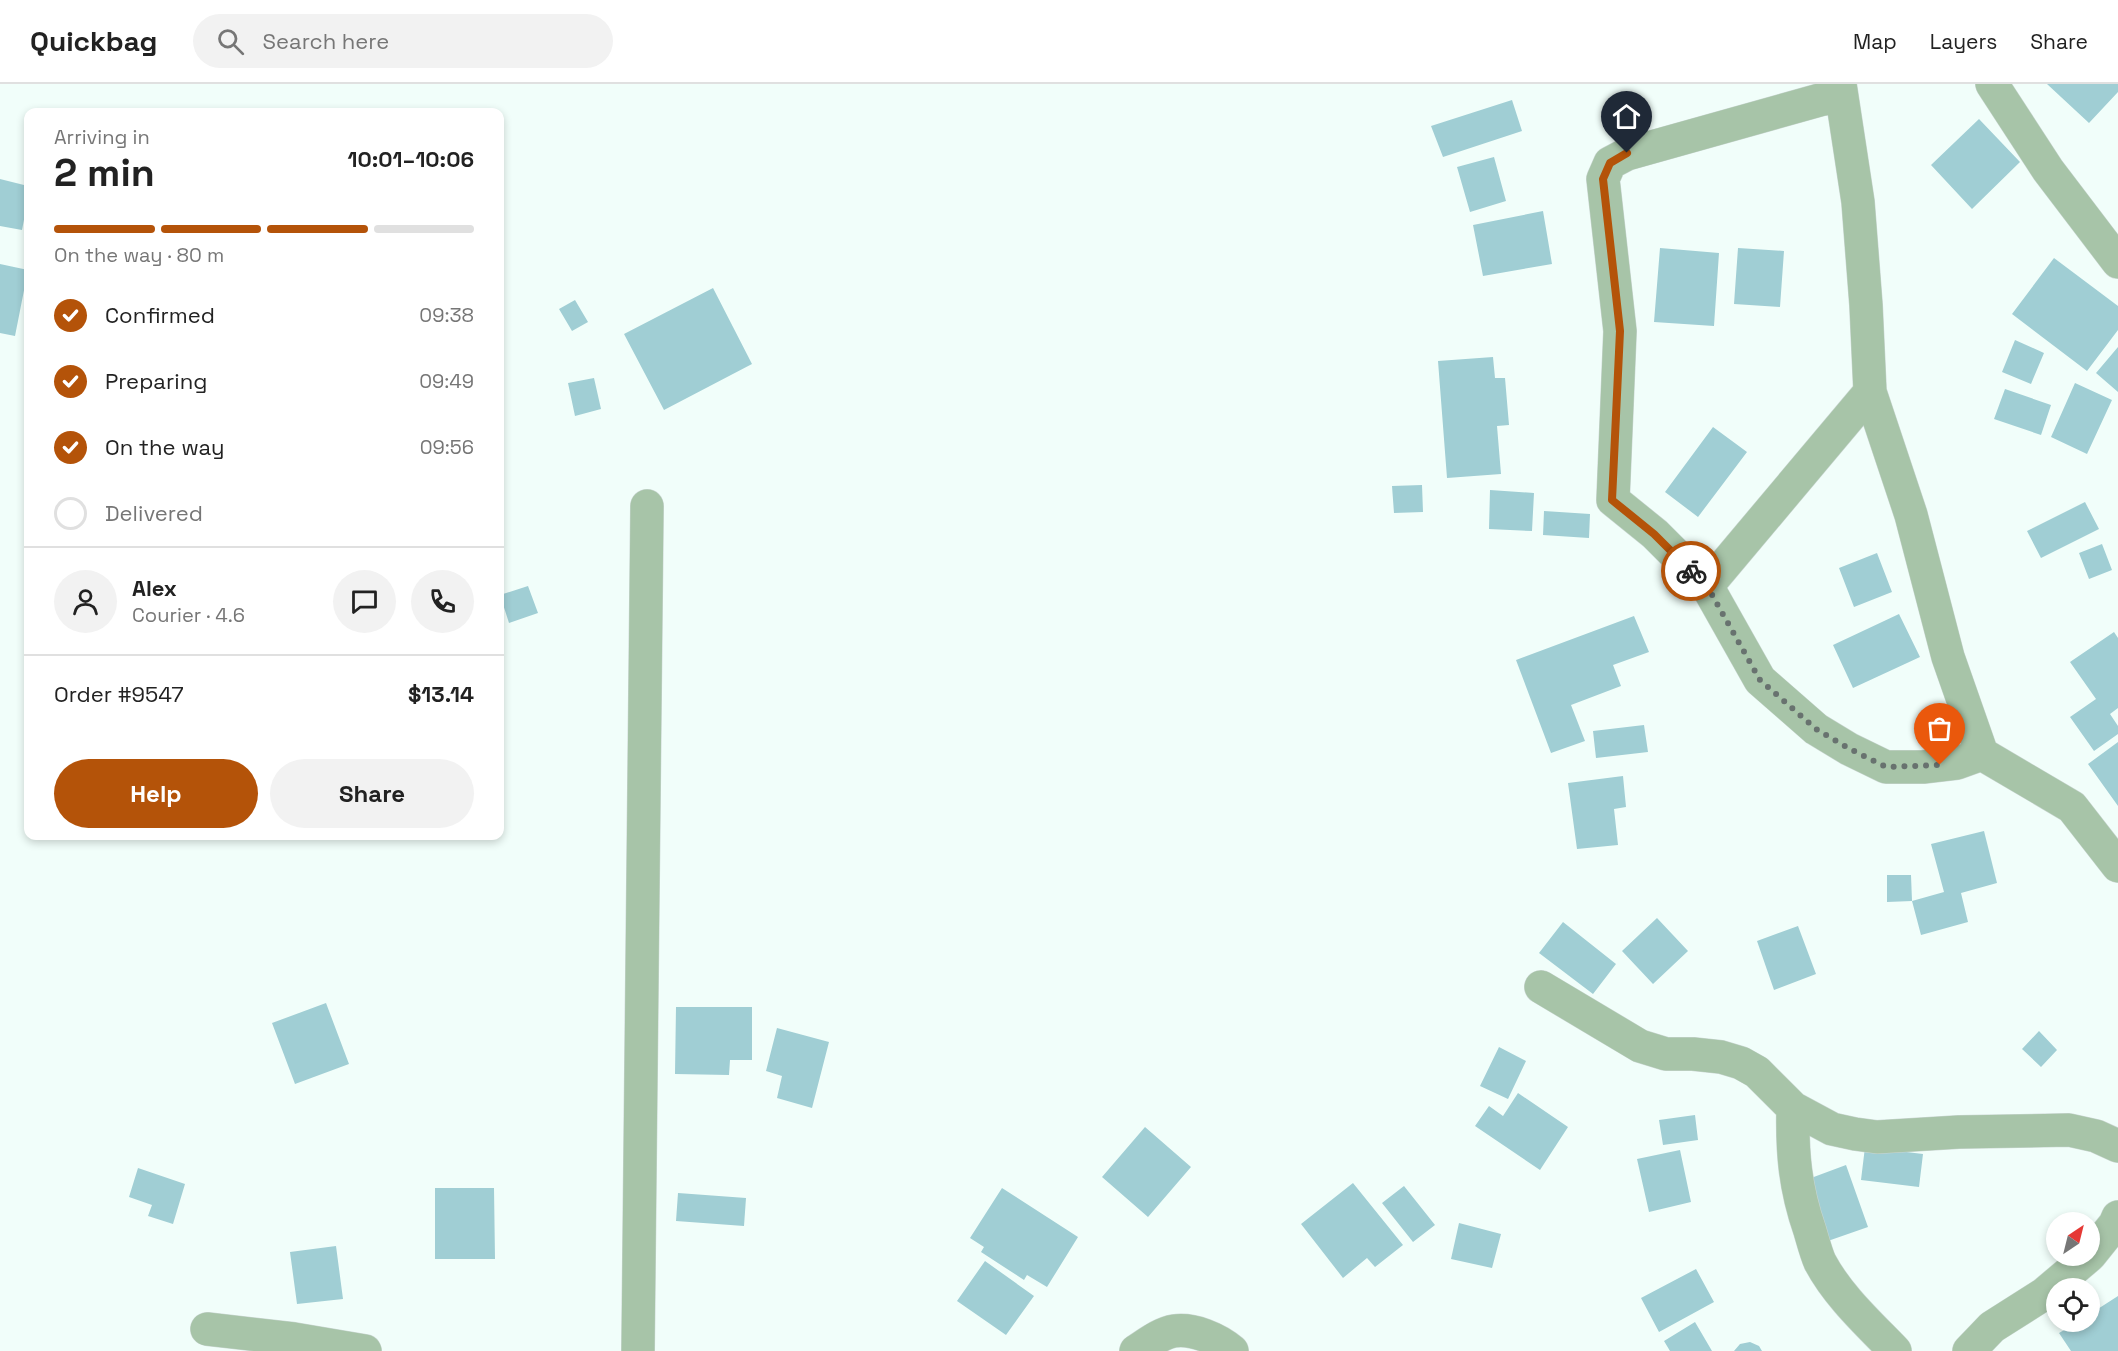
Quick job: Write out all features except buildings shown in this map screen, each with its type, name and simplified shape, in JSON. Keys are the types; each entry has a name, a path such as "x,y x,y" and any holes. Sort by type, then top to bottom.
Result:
{"street":[{"path":"1992,84 2048,170 2118,262"},
{"path":"1982,754 1957,764 1886,767 1824,734 1760,680 1707,586 1654,534 1612,500 1620,331 1603,179 1610,163 1627,153 1840,89 1858,202 1870,392 1911,515 1948,657 1982,754 2072,807 2118,866"},
{"path":"1707,586 1870,392"},
{"path":"638,1351 647,506"},
{"path":"1541,987 1653,1052 1712,1056 1741,1063 1757,1072 1793,1108 1832,1129 1877,1137 1959,1132 2069,1130 2096,1136 2118,1146"},
{"path":"1793,1108 1792,1147 1795,1176 1801,1204 1820,1262 1845,1298 1895,1351"},
{"path":"2100,1242 2118,1217"},
{"path":"1969,1351 1992,1327 2044,1294 2076,1266"},
{"path":"207,1329 365,1351"},
{"path":"1136,1351 1174,1331 1202,1334 1223,1343 1232,1351"}],"way so far":[{"path":"1691,571 1707,586 1760,680 1816,729 1886,767 1940,765"}],"route":[{"path":"1627,153 1610,163 1603,179 1620,331 1612,500 1654,534 1691,571"}]}
